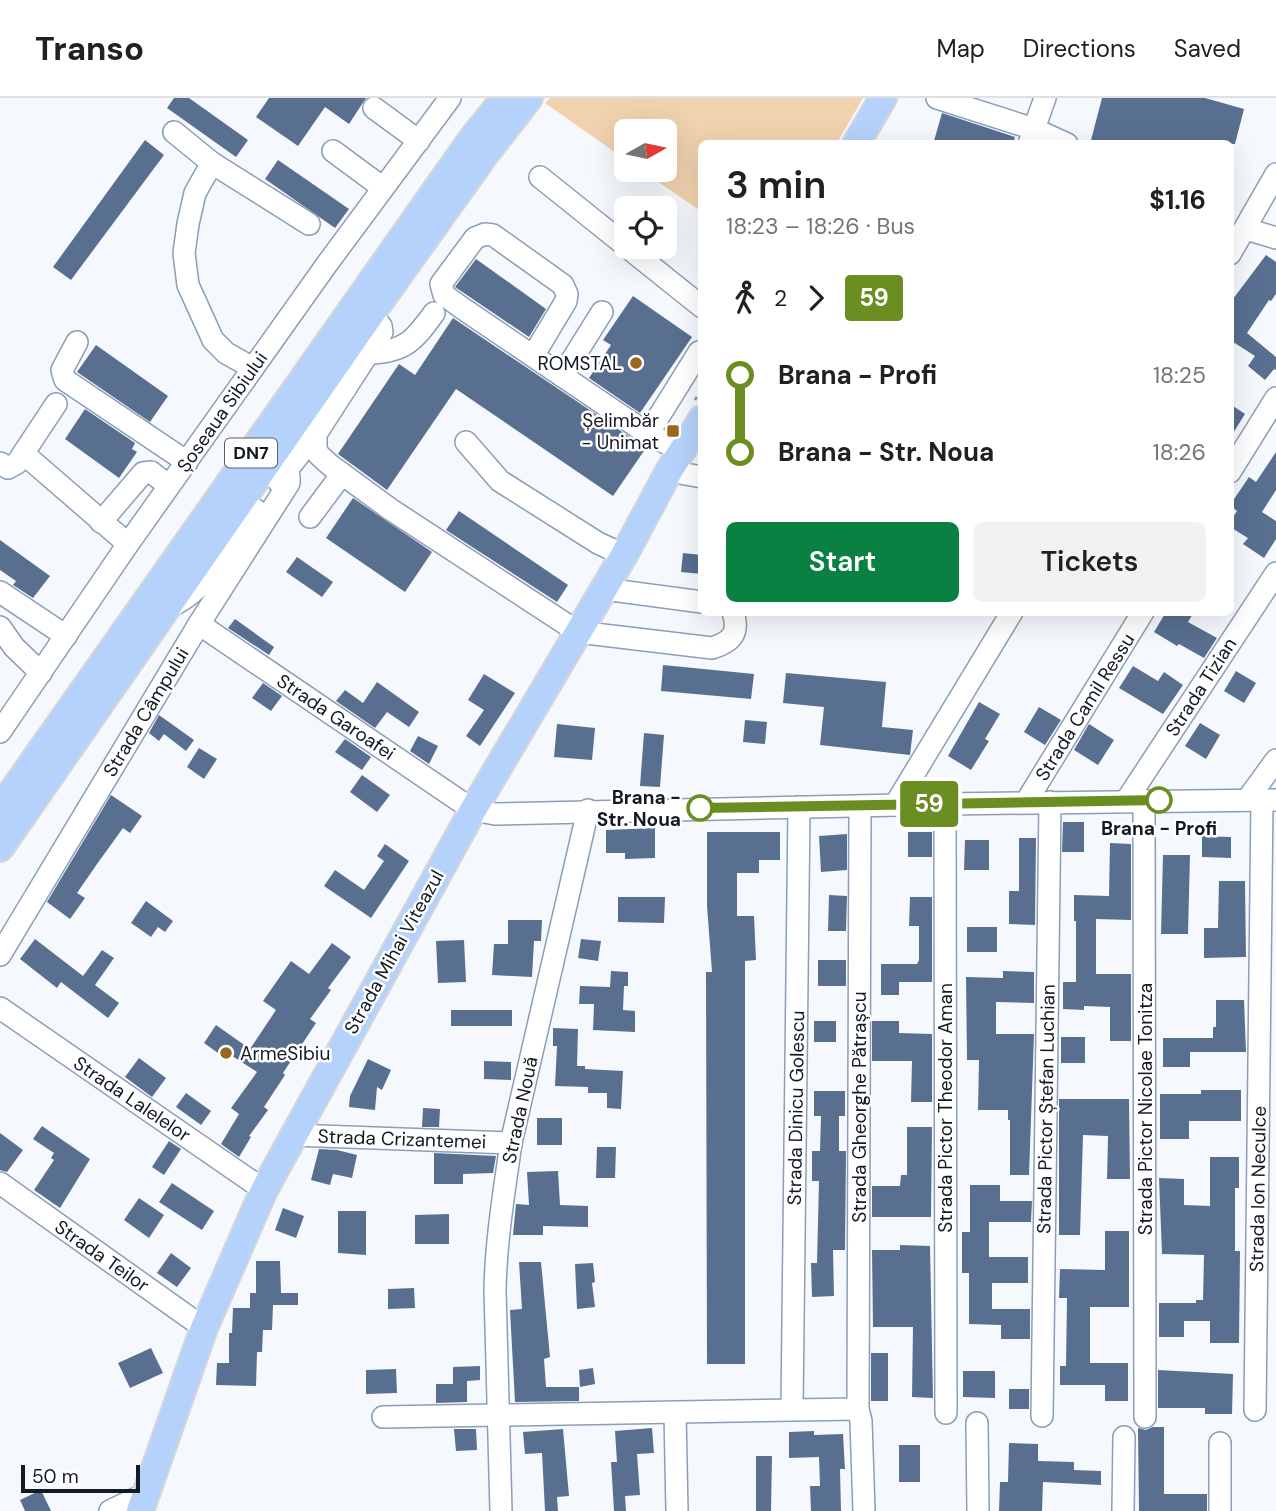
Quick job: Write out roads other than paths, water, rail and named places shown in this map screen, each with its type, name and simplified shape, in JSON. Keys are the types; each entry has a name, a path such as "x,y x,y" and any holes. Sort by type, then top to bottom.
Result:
{"main road":[{"name":"DN7","path":"0,809 472,139 505,98"},
{"name":"DN7","path":"0,848 370,314 529,98"},
{"path":"858,140 883,98"},
{"name":"Strada Mihai Viteazul","path":"143,1503 204,1328 264,1190 473,810 689,442"}],"street":[{"name":"Șoseaua Sibiului","path":"0,732 169,486 450,98"},
{"path":"937,98 1031,136 1049,140"},
{"path":"1031,136 1045,98"},
{"path":"374,108 418,141"},
{"path":"174,132 212,163 309,224"},
{"path":"333,151 383,188"},
{"path":"212,163 195,193 188,224 184,253 188,285 213,340 226,354 253,368"},
{"path":"1234,248 1276,174"},
{"path":"540,177 614,237"},
{"path":"1246,229 1276,238"},
{"path":"533,356 566,302 567,294 563,285 493,235 485,234 475,238 441,284 444,295 562,376 648,433 689,442 698,466"},
{"path":"642,259 698,304"},
{"path":"562,376 602,312"},
{"path":"370,353 385,352 410,344 434,313"},
{"path":"167,608 185,599 203,582 316,433 382,332 381,326 370,314"},
{"path":"77,342 62,370 65,380 187,462"},
{"path":"648,433 698,354"},
{"path":"1234,466 1276,398"},
{"path":"0,463 8,468 12,467 24,454 56,404"},
{"path":"316,433 316,449 319,455 342,474 390,509 579,632 712,648 728,643 734,635 735,616"},
{"path":"466,442 500,481 598,543 624,555"},
{"path":"24,454 128,544"},
{"name":"Strada Câmpului","path":"1,951 199,624 289,483 289,476 285,471"},
{"path":"101,522 143,472 151,472 169,486"},
{"path":"310,517 342,474"},
{"name":"Strada Tizian","path":"1135,801 1276,573"},
{"path":"604,589 698,601"},
{"path":"0,592 65,636"},
{"path":"895,805 1010,616"},
{"name":"Strada Camil Ressu","path":"1026,802 1141,616"},
{"name":"Strada Garoafei","path":"199,624 473,810"},
{"path":"0,627 14,648 41,673"},
{"path":"473,810 495,814 1026,802 1262,800 1276,760"},
{"name":"Strada Ion Neculce","path":"1255,1410 1262,800"},
{"name":"Strada Pictor Nicolae Tonitza","path":"1135,801 1145,1417"},
{"name":"Strada Pictor Ștefan Luchian","path":"1042,1416 1050,802"},
{"name":"Strada Pictor Theodor Aman","path":"945,804 946,1413"},
{"name":"Strada Gheorghe Pătrașcu","path":"860,806 858,1409 861,1421 864,1511"},
{"name":"Strada Dinicu Golescu","path":"792,1409 799,807"},
{"name":"Strada Nouă","path":"501,1511 496,1260 511,1143 588,810"},
{"name":"Strada Lalelelor","path":"0,1008 264,1190"},
{"name":"Strada Crizantemei","path":"293,1135 511,1143"},
{"name":"Strada Teilor","path":"0,1183 204,1328"},
{"path":"383,1417 858,1409"},
{"path":"675,1413 677,1511"},
{"path":"977,1423 978,1511"},
{"path":"1123,1511 1124,1437"},
{"path":"1220,1443 1220,1511"},
{"path":"110,1511 143,1503"}],"place":[{"name":"ROMSTAL","path":"636,363"},
{"name":"Șelimbăr - Unimat","path":"673,431"},
{"name":"Brana - Profi","path":"1159,800"},
{"name":"Brana - Str. Noua","path":"700,808"},
{"name":"ArmeSibiu","path":"226,1053"}]}
